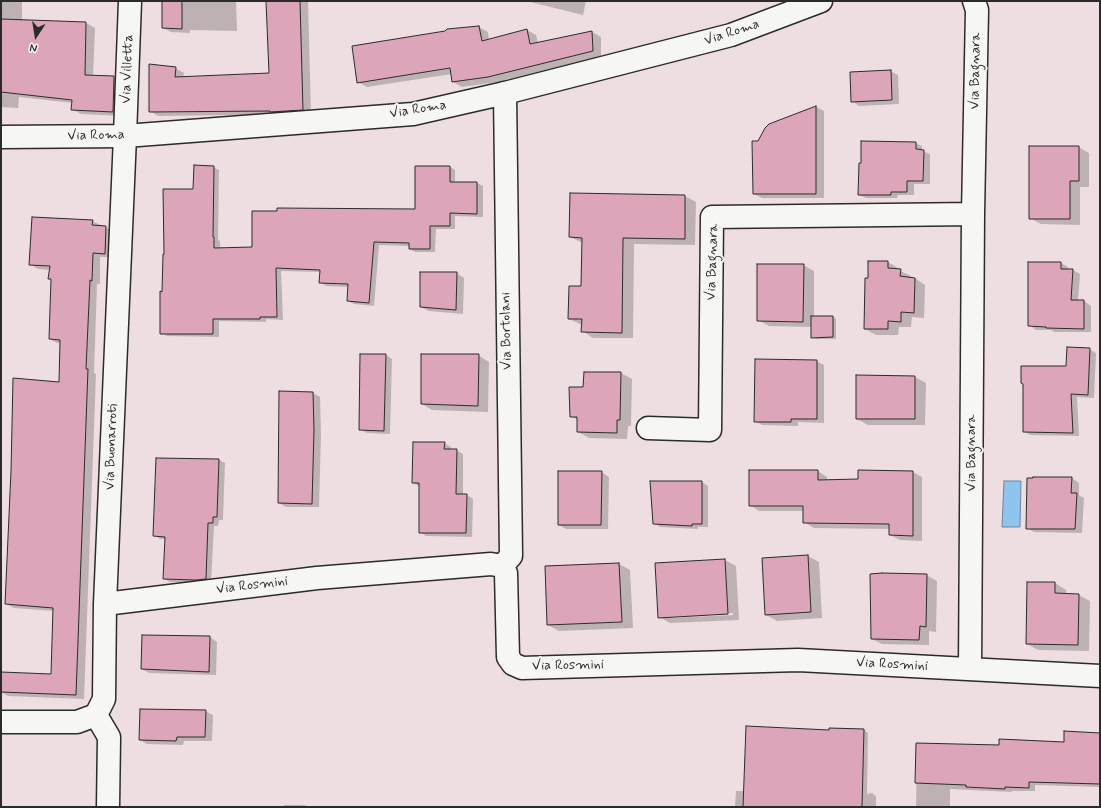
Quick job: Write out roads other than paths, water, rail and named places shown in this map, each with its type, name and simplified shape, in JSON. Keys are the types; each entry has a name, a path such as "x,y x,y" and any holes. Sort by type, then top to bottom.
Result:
{"street":[{"name":"Via Villetta","path":"125,136 130,1"},
{"name":"Via Roma","path":"1,137 125,136 413,114 505,94 731,35 821,1"},
{"name":"Via Bagnara","path":"970,669 973,214 977,10 974,1"},
{"name":"Via Bortolani","path":"502,566 511,556 505,94"},
{"name":"Via Buonarroti","path":"96,715 104,699 105,604 125,136"},
{"name":"Via Bagnara","path":"648,428 710,430 712,217 973,214"},
{"name":"Via Rosmini","path":"105,604 317,578 491,564 502,566 506,573 508,657 513,664 522,668 798,660 1100,676"},
{"path":"1,722 77,722 96,715 109,737 108,807"}],"water":[{"path":"1004,481 1021,481 1020,527 1002,527"}]}
